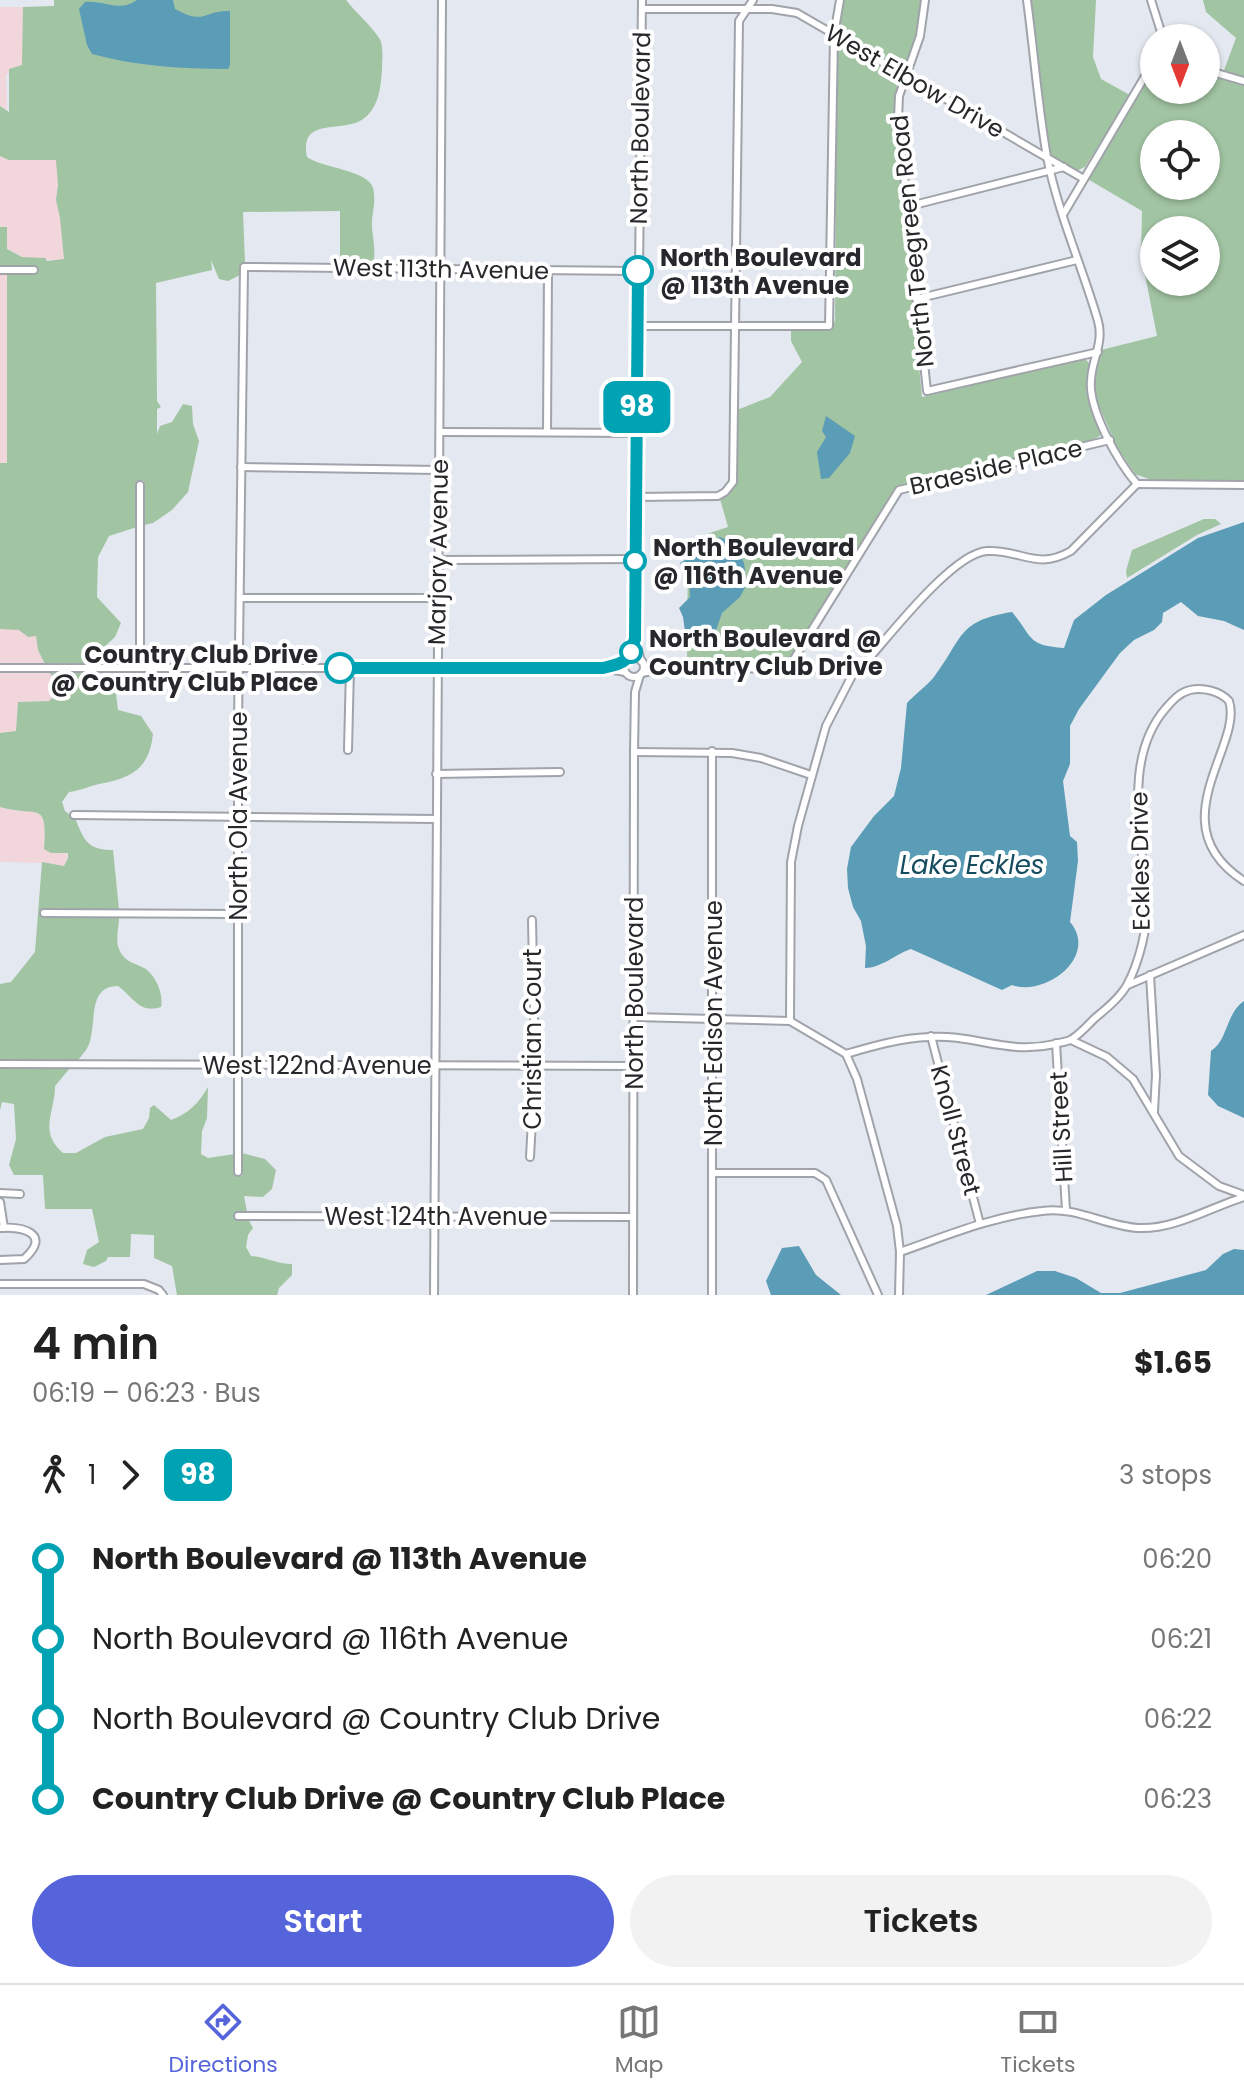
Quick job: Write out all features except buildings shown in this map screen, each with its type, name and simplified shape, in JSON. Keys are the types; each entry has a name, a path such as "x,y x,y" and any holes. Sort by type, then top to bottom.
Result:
{"street":[{"name":"Marjory Avenue","path":"434,1295 442,0"},
{"name":"North Boulevard","path":"641,661 635,639 635,559 642,0"},
{"path":"636,497 718,496 733,482 739,21 753,0"},
{"path":"638,326 829,326 834,35 840,0"},
{"name":"North Teegreen Road","path":"925,0 920,36 899,96 898,119 927,391 1098,352"},
{"path":"1027,0 1047,157 1099,323 1098,352 1090,391 1110,440 1126,471 1137,484"},
{"path":"1151,0 1159,24"},
{"name":"West Elbow Drive","path":"642,9 772,9 797,13 1084,179"},
{"path":"1220,74 1244,81"},
{"path":"1064,214 1140,85"},
{"path":"906,207 1064,167"},
{"path":"916,299 1077,260"},
{"name":"West 113th Avenue","path":"244,267 638,271"},
{"name":"North Ola Avenue","path":"238,1172 237,914 244,267"},
{"path":"0,270 34,270"},
{"path":"547,432 548,270"},
{"path":"440,432 637,433"},
{"name":"Braeside Place","path":"789,667 899,490 1110,440"},
{"path":"241,467 439,470"},
{"path":"0,668 603,668 634,677 665,668 844,669 866,662 932,589 971,555 1001,551 1032,560 1058,558 1071,551 1137,484 1244,485"},
{"path":"140,485 140,668"},
{"path":"437,560 635,559"},
{"path":"240,598 437,598"},
{"name":"North Boulevard","path":"627,661 635,639"},
{"path":"603,668 635,658 665,668"},
{"path":"626,674 627,661"},
{"path":"641,661 641,674"},
{"path":"790,1021 791,862 826,726 857,666"},
{"path":"348,750 350,668"},
{"name":"North Boulevard","path":"626,674 635,692"},
{"name":"North Boulevard","path":"633,1295 634,752 635,692 641,674"},
{"name":"Eckles Drive","path":"1128,985 1146,922 1138,783 1141,753 1151,726 1174,698 1193,689 1218,693 1226,698 1233,706 1238,722"},
{"path":"634,752 712,751 761,758 811,775"},
{"name":"North Edison Avenue","path":"712,751 712,1295"},
{"path":"1229,756 1212,807 1211,831 1216,854 1229,871 1244,881"},
{"path":"436,774 560,772"},
{"path":"74,815 436,819"},
{"path":"44,913 237,914"},
{"name":"Christian Court","path":"530,1157 535,1066 532,920"},
{"path":"846,1054 931,1036 1035,1049 1071,1040 1128,985 1244,935"},
{"path":"1150,975 1156,1075 1154,1111"},
{"path":"634,1017 790,1021 846,1054 870,1123 897,1226 899,1295"},
{"name":"Knoll Street","path":"931,1036 980,1224"},
{"path":"1071,1040 1107,1057 1133,1079 1179,1156 1219,1186 1244,1196"},
{"name":"Hill Street","path":"1056,1043 1066,1210"},
{"name":"West 122nd Avenue","path":"0,1064 634,1066"},
{"path":"713,1173 815,1173 826,1180 878,1295"},
{"path":"0,1193 20,1194"},
{"path":"900,1252 980,1224 1043,1210 1066,1210 1140,1228 1170,1223 1244,1196"},
{"path":"0,1202 2,1228 18,1227 30,1231 35,1238 35,1244 24,1259 0,1260"},
{"name":"West 124th Avenue","path":"238,1216 633,1217"},
{"path":"0,1284 144,1284 163,1295"}],"shaded area":[{"path":"0,7 26,7 27,74 6,74 7,110 0,106"},
{"path":"0,156 61,156 56,200 69,245 63,261 23,257 7,249 7,228 0,227"},
{"path":"0,274 7,274 7,434 15,444 0,478"},
{"path":"0,616 36,636 45,664 0,664"},
{"path":"47,671 57,680 56,694 50,701 18,702 16,731 0,733 0,672"},
{"path":"0,807 36,811 42,815 46,824 44,849 51,853 68,853 65,866 0,862"}],"green space":[{"path":"54,0 346,0 382,44 382,75 375,106 358,122 314,132 306,145 307,157 363,177 373,188 373,264 340,264 340,211 243,212 245,263 240,264 240,275 228,281 219,279 211,260 212,270 156,283 157,401 161,407 157,409 157,434 160,426 172,422 183,404 192,406 193,424 199,441 188,492 172,510 153,523 144,525 144,481 137,481 137,527 109,536 98,557 97,597 121,623 115,637 86,664 45,664 36,636 28,637 19,630 0,629 0,463 7,463 7,274 37,274 37,267 0,266 0,227 7,227 7,249 22,257 45,258 47,261 64,259 56,200 56,160 9,160 0,156 0,106 9,112 9,69 22,65 23,7 54,6"},
{"path":"842,0 922,0 918,33 905,66 894,65 840,31"},
{"path":"1029,0 1096,0 1093,57 1101,79 1130,95 1085,167 1076,171 1054,158 1049,150"},
{"path":"1203,0 1244,0 1244,77 1223,73 1236,38 1206,12"},
{"path":"845,43 892,72 897,84 895,117 922,397 1085,358 1090,365 1086,391 1101,431 1100,436 1091,441 906,484 890,497 789,662 687,664 688,540 728,527 720,499 734,485 737,410 770,397 802,362 791,341 791,331 829,330 835,321 837,50 840,44"},
{"path":"1220,76 1244,83 1244,480 1160,483 1135,474 1117,447 1095,397 1093,383 1101,350 1157,336 1149,296 1220,296 1220,216 1142,216 1142,211 1086,178 1140,90 1140,104 1220,104"},
{"path":"1204,519 1215,519 1221,524 1197,535 1127,578 1132,550"},
{"path":"47,671 84,672 87,680 102,684 116,694 118,710 141,716 153,734 148,756 137,770 121,779 69,792 62,802 65,811 70,818 75,818 92,846 113,850 119,909 41,909 40,916 119,917 117,942 121,953 152,975 162,1002 161,1007 154,1009 142,1007 118,986 108,988 97,999 89,1044 78,1060 0,1060 0,984 11,982 35,952 42,862 64,866 68,858 68,853 51,853 44,849 42,816 0,807 0,733 16,731 18,702 49,701 56,694 57,680"},
{"path":"0,1068 70,1068 55,1086 49,1129 55,1145 63,1153 76,1153 105,1137 143,1129 154,1105 171,1120 177,1118 201,1098 208,1087 201,1154 208,1158 235,1154 235,1176 242,1176 242,1153 265,1159 276,1170 272,1189 263,1197 244,1196 247,1212 235,1212 235,1219 248,1219 253,1228 246,1247 251,1256 292,1264 292,1275 279,1288 277,1295 177,1295 172,1266 154,1258 154,1235 131,1234 130,1257 108,1257 94,1267 83,1264 87,1250 99,1242 92,1209 45,1209 43,1175 14,1175 9,1165 16,1139 14,1104 2,1102 0,1110"}],"water":[{"path":"137,0 173,0 175,9 199,17 230,11 228,69 159,66 92,54 79,9 85,2 124,6"},
{"path":"826,416 855,436 850,453 829,478 821,479 817,452 826,437 822,431"},
{"name":"Lake Eckles","path":"1244,522 1244,630 1224,621 1198,616 1181,602 1163,613 1162,622 1154,630 1134,640 1120,653 1070,726 1070,764 1063,781 1070,836 1077,842 1078,861 1070,922 1077,935 1078,948 1065,971 1039,985 1012,985 1002,990 911,949 877,966 865,968 866,946 861,921 848,888 851,847 894,796 901,768 907,703 934,677 964,633 981,620 1012,612 1032,639 1043,645 1064,648 1074,620 1106,595 1198,538"},
{"path":"719,537 734,542 744,563 747,584 740,597 722,613 710,641 685,631 679,608 690,597 689,568 682,567 680,563 707,549"},
{"path":"1244,1001 1244,1118 1218,1106 1208,1095 1211,1051"},
{"path":"799,1246 816,1275 841,1295 771,1295 766,1281 782,1248"},
{"path":"1234,1249 1244,1250 1244,1295 986,1295 1037,1271 1055,1271 1076,1278 1101,1293 1120,1293 1206,1270 1223,1254"}],"bus line":[{"name":"98","path":"340,668 603,668 625,663 629,659 635,639 638,271"}],"place":[{"name":"North Boulevard @ 113th Avenue","path":"638,271"},
{"name":"North Boulevard @ 116th Avenue","path":"635,561"},
{"name":"North Boulevard @ Country Club Drive","path":"631,652"},
{"name":"Country Club Drive @ Country Club Place","path":"340,668"}]}
